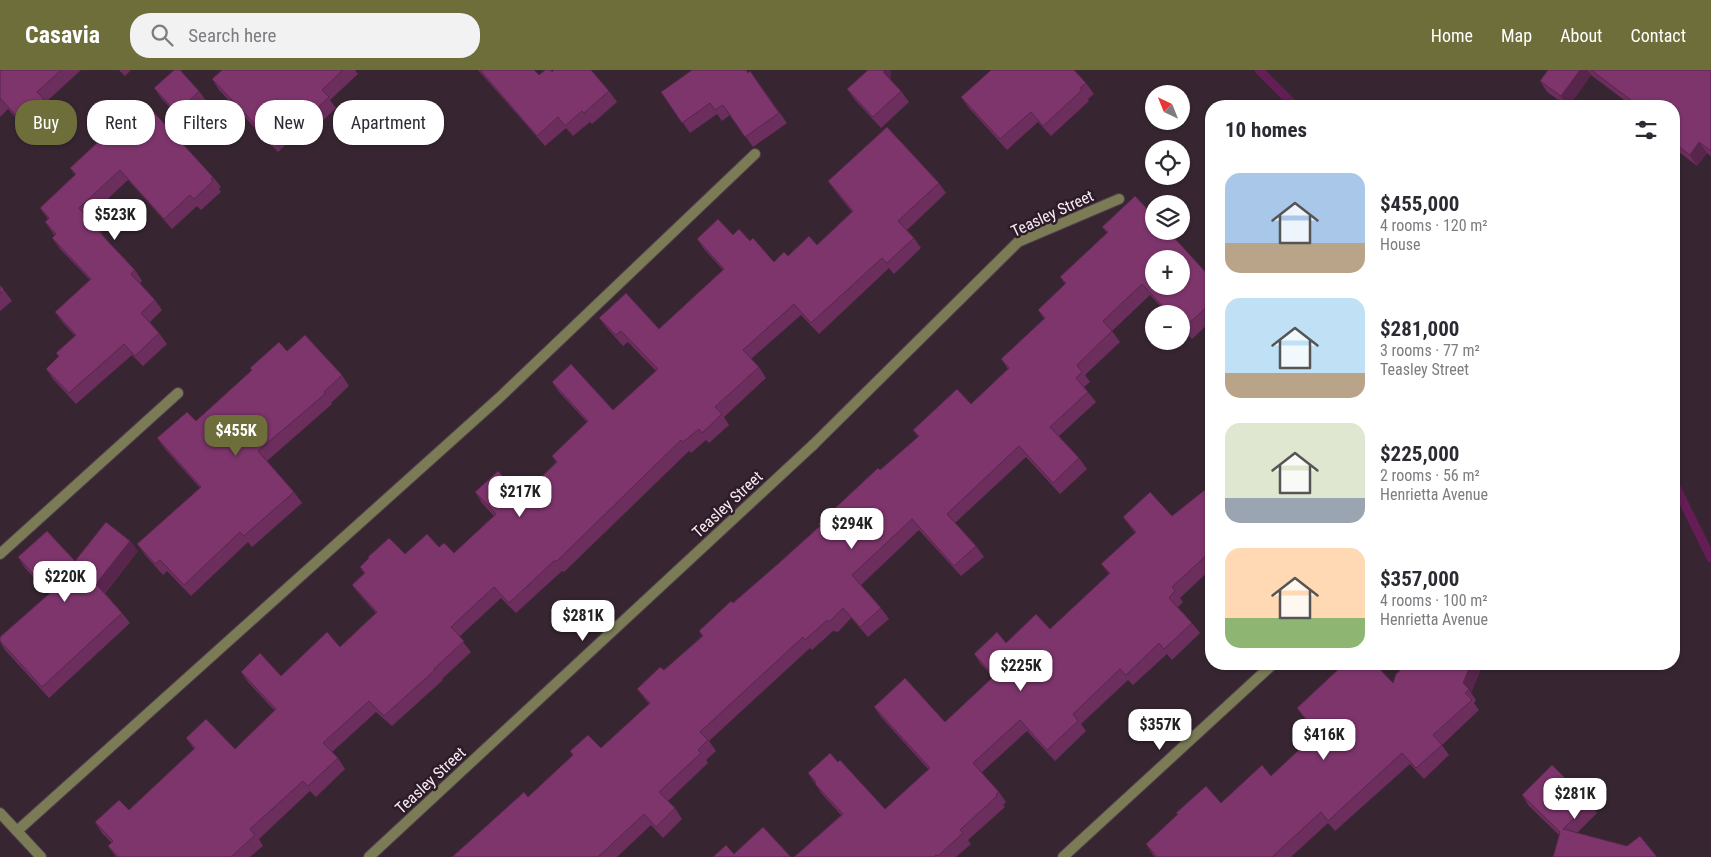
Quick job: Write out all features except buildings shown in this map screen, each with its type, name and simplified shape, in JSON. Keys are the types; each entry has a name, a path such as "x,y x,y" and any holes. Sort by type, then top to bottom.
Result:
{"street":[{"path":"17,831 499,398 755,154"},
{"name":"Teasley Street","path":"369,857 813,444 1018,242 1119,199"},
{"path":"0,554 178,393"},
{"path":"1063,857 1266,670"},
{"path":"0,814 41,857"}],"waterway":[{"path":"1259,70 1289,100"},
{"path":"1680,495 1711,558"}]}
